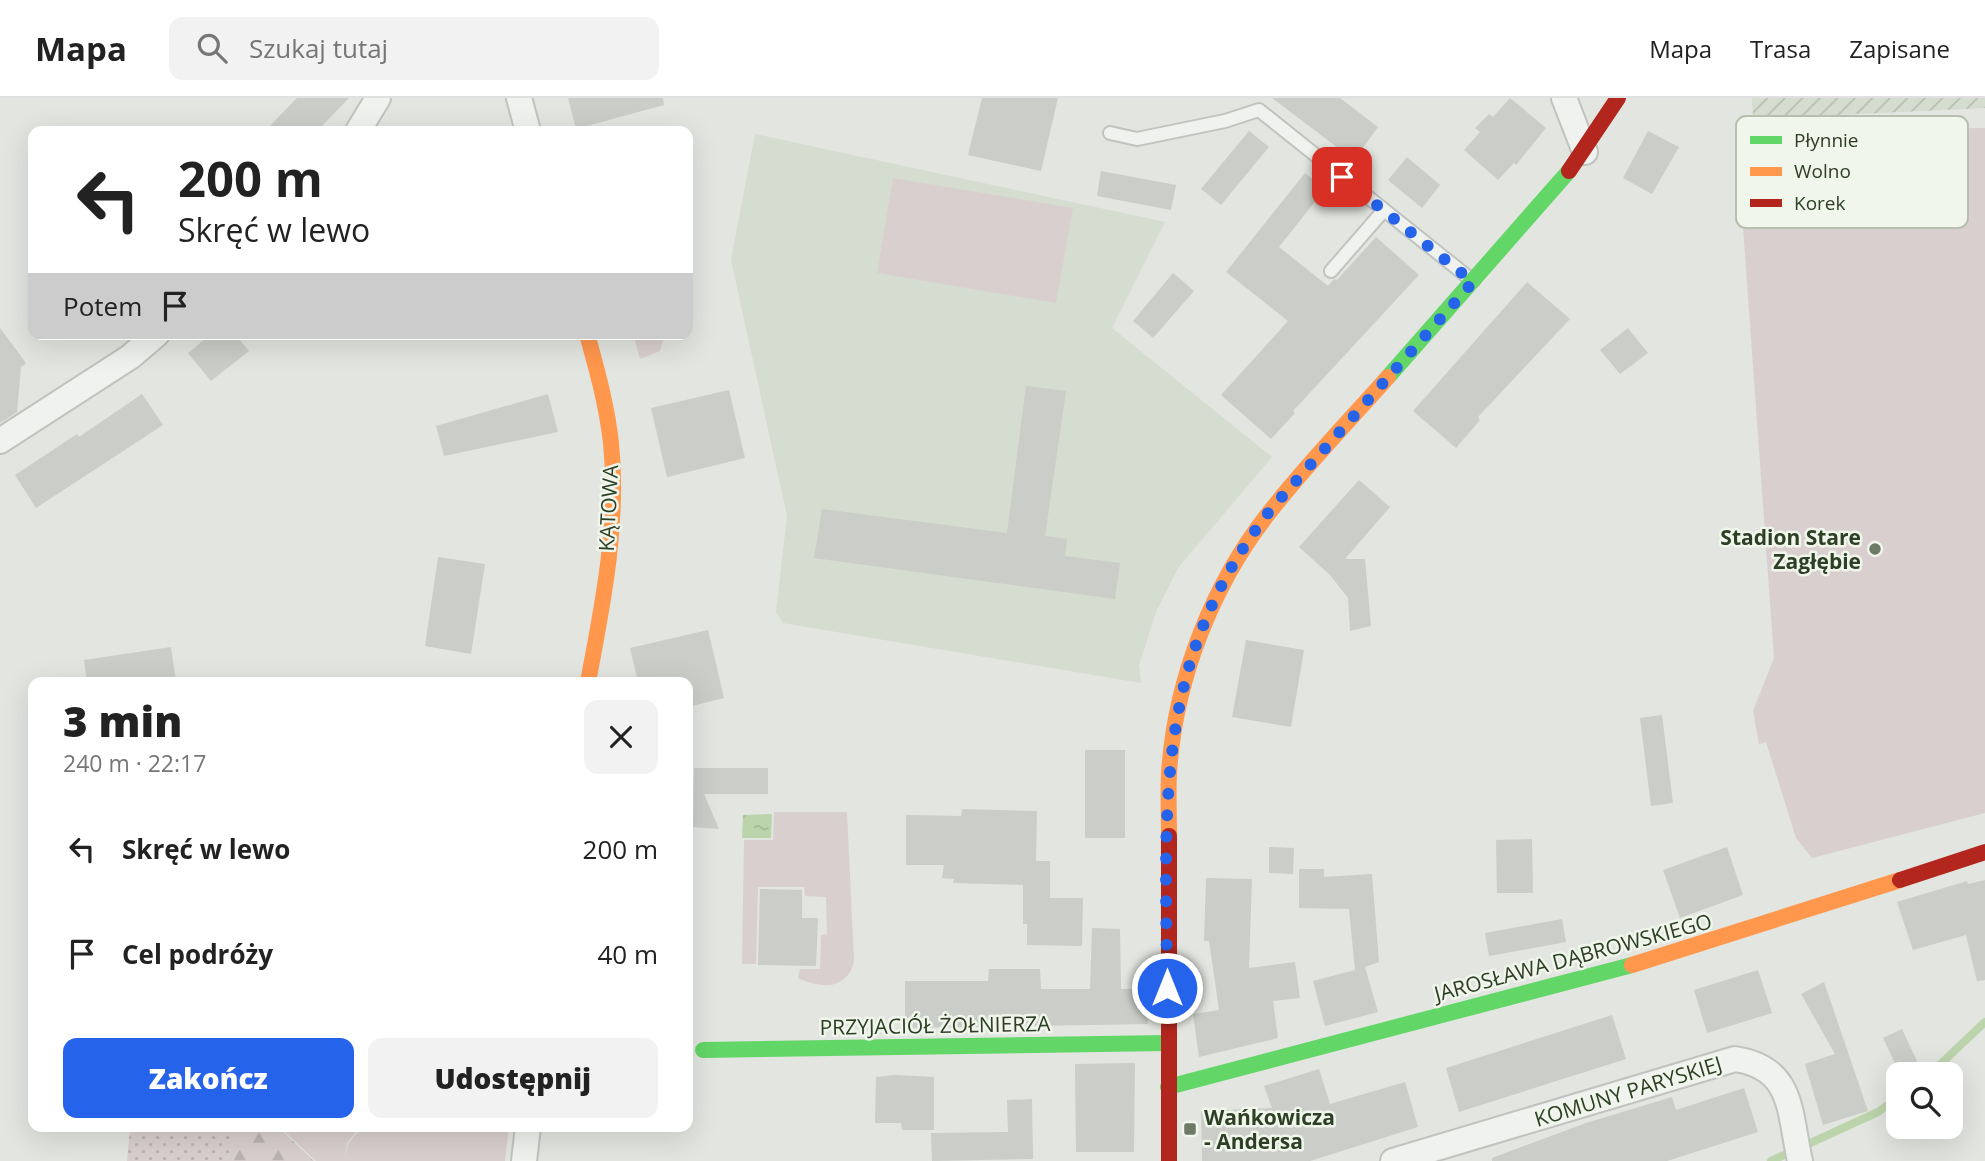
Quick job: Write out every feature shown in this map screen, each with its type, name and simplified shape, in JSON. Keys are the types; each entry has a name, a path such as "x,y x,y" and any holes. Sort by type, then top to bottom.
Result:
{"street":[{"path":"361,126 378,98"},
{"path":"519,98 527,126"},
{"path":"1564,98 1585,152"},
{"path":"1169,1161 1169,772 1176,717 1188,665 1214,598 1242,546 1272,508 1585,152 1618,98"},
{"path":"0,441 130,357 150,340"},
{"name":"KĄTOWA","path":"589,340 600,380 611,444 612,507 589,677"},
{"name":"JAROSŁAWA DĄBROWSKIEGO","path":"1168,1087 1674,954 1985,852"},
{"name":"PRZYJACIÓŁ ŻOŁNIERZA","path":"704,1050 1168,1043"},
{"name":"KOMUNY PARYSKIEJ","path":"1392,1161 1735,1059 1752,1062 1769,1070 1783,1084 1800,1161"},
{"path":"524,1161 527,1132"}],"lane":[{"path":"1110,133 1137,139 1225,121 1259,110 1473,282"},
{"path":"1331,271 1384,210"}],"shaded area":[{"path":"1752,98 1985,98 1985,108 1816,116 1753,116"},
{"path":"755,134 1165,222 1112,328 1272,457 1178,568 1156,612 1139,665 1141,683 783,623 776,612 787,516 731,260"}],"green space":[{"name":"Stadion Stare Zagłębie","path":"1968,128 1985,128 1985,813 1812,858 1796,838 1766,742 1759,744 1753,711 1774,658 1743,228 1968,228"},
{"path":"893,178 1073,208 1056,303 877,273"},
{"path":"635,340 663,340 660,351 640,359"},
{"path":"774,812 847,812 854,961 851,971 840,982 824,985 798,978 800,969 820,969 821,935 827,934 826,897 805,896 804,887 758,887 756,964 742,964 744,840 773,840"},
{"path":"130,1132 233,1132 230,1161 127,1161"},
{"path":"227,1132 283,1132 314,1161 226,1161"},
{"path":"285,1132 356,1132 347,1143 345,1159 348,1144 358,1132 508,1132 505,1161 316,1161"}],"water":[{"path":"772,814 771,838 742,838 743,815"}],"building":[{"path":"297,98 349,98 322,126 270,126"},
{"path":"568,98 663,98 664,105 587,126 575,126"},
{"path":"982,98 1058,98 1041,171 968,155"},
{"path":"1272,98 1340,98 1378,127 1354,160"},
{"path":"1510,98 1546,128 1516,165 1514,163 1498,180 1464,150 1480,132 1475,128 1489,114 1493,117"},
{"path":"1249,131 1269,147 1221,205 1201,189"},
{"path":"1648,131 1679,147 1652,194 1623,178"},
{"path":"1407,157 1440,185 1422,208 1388,180"},
{"path":"1101,171 1176,185 1171,210 1097,196"},
{"path":"1305,173 1325,189 1279,247 1328,286 1334,279 1337,280 1376,237 1419,275 1293,411 1295,413 1271,439 1221,395 1288,321 1226,272"},
{"path":"1173,273 1194,291 1153,338 1133,321"},
{"path":"1527,282 1570,319 1478,417 1480,420 1456,448 1413,411"},
{"path":"0,328 26,363 21,367 17,412 0,423"},
{"path":"1628,328 1648,353 1620,374 1600,350"},
{"path":"204,340 240,340 249,351 211,381 188,353"},
{"path":"1026,386 1066,391 1045,536 1067,539 1065,556 1120,563 1115,599 814,558 822,509 1007,533"},
{"path":"729,390 745,458 667,477 651,408"},
{"path":"142,394 163,425 36,508 15,475 77,434 79,437"},
{"path":"548,394 558,432 444,456 436,426"},
{"path":"1359,480 1390,507 1345,559 1365,559 1371,626 1350,631 1348,598 1330,575 1299,547"},
{"path":"438,557 485,564 471,654 425,646"},
{"path":"708,630 724,698 693,706 693,677 637,677 630,648"},
{"path":"1246,640 1304,650 1291,727 1232,717"},
{"path":"171,647 175,677 86,677 84,660"},
{"path":"1662,715 1673,803 1651,806 1640,718"},
{"path":"1085,750 1125,750 1125,838 1085,838"},
{"path":"694,768 768,768 768,794 704,794 719,829 693,827"},
{"path":"962,809 1037,811 1036,861 1050,861 1050,898 1083,898 1082,946 1027,945 1027,924 1023,924 1023,885 953,883 954,879 942,878 944,865 906,865 906,815 961,816"},
{"path":"1532,839 1533,893 1497,893 1496,840"},
{"path":"1269,847 1294,848 1293,874 1269,873"},
{"path":"1727,847 1743,895 1680,918 1663,870"},
{"path":"1299,869 1324,869 1324,877 1372,874 1379,962 1365,967 1378,1012 1325,1026 1313,981 1355,970 1349,909 1299,908"},
{"path":"1206,878 1252,879 1249,968 1295,962 1300,998 1273,1001 1278,1038 1199,1057 1193,1014 1219,1010 1209,941 1204,941"},
{"path":"1985,880 1985,980 1977,981 1966,935 1913,950 1897,902 1967,881 1968,884"},
{"path":"760,889 802,890 802,918 818,918 816,966 758,965"},
{"path":"1562,919 1566,942 1489,956 1485,933"},
{"path":"1092,928 1120,929 1121,989 1148,989 1148,1024 905,1028 905,981 988,981 989,969 1040,969 1041,989 1090,989"},
{"path":"1758,970 1772,1013 1707,1033 1694,990"},
{"path":"1824,982 1868,1111 1823,1125 1805,1064 1835,1054 1801,994"},
{"path":"1612,1015 1626,1059 1459,1112 1446,1068"},
{"path":"1902,1029 1917,1062 1894,1062 1883,1038"},
{"path":"1135,1063 1134,1152 1076,1152 1075,1064"},
{"path":"1319,1069 1330,1104 1405,1082 1418,1127 1310,1161 1202,1161 1201,1111 1272,1108 1264,1086"},
{"path":"876,1077 934,1077 934,1130 902,1130 901,1123 875,1123"},
{"path":"1744,1088 1758,1132 1667,1161 1492,1161 1492,1158 1586,1123 1672,1097 1676,1110"},
{"path":"1032,1099 1033,1159 932,1161 931,1133 1008,1132 1007,1100"}],"waterway":[{"path":"1943,1062 1985,1022"},
{"path":"1771,1161 1886,1106"}],"traffic: fast":[{"path":"1388,377 1569,171"},
{"path":"1168,1087 1632,965"},
{"path":"703,1050 1168,1043"}],"traffic: slow":[{"path":"589,340 607,415 613,473 608,563 589,677"},
{"path":"1169,836 1169,773 1179,702 1189,667 1215,600 1251,537 1272,509 1388,377"},
{"path":"1632,965 1900,880"}],"traffic: jam":[{"path":"1569,171 1618,98"},
{"path":"1169,836 1169,1161"},
{"path":"1900,880 1985,852"}],"place":[{"name":"Stadion Stare Zagłębie","path":"1875,549"},
{"name":"Wańkowicza - Andersa","path":"1190,1129"}],"route":[{"path":"1167,988 1169,772 1176,717 1188,665 1214,598 1242,546 1272,508 1473,282 1342,177"}]}
